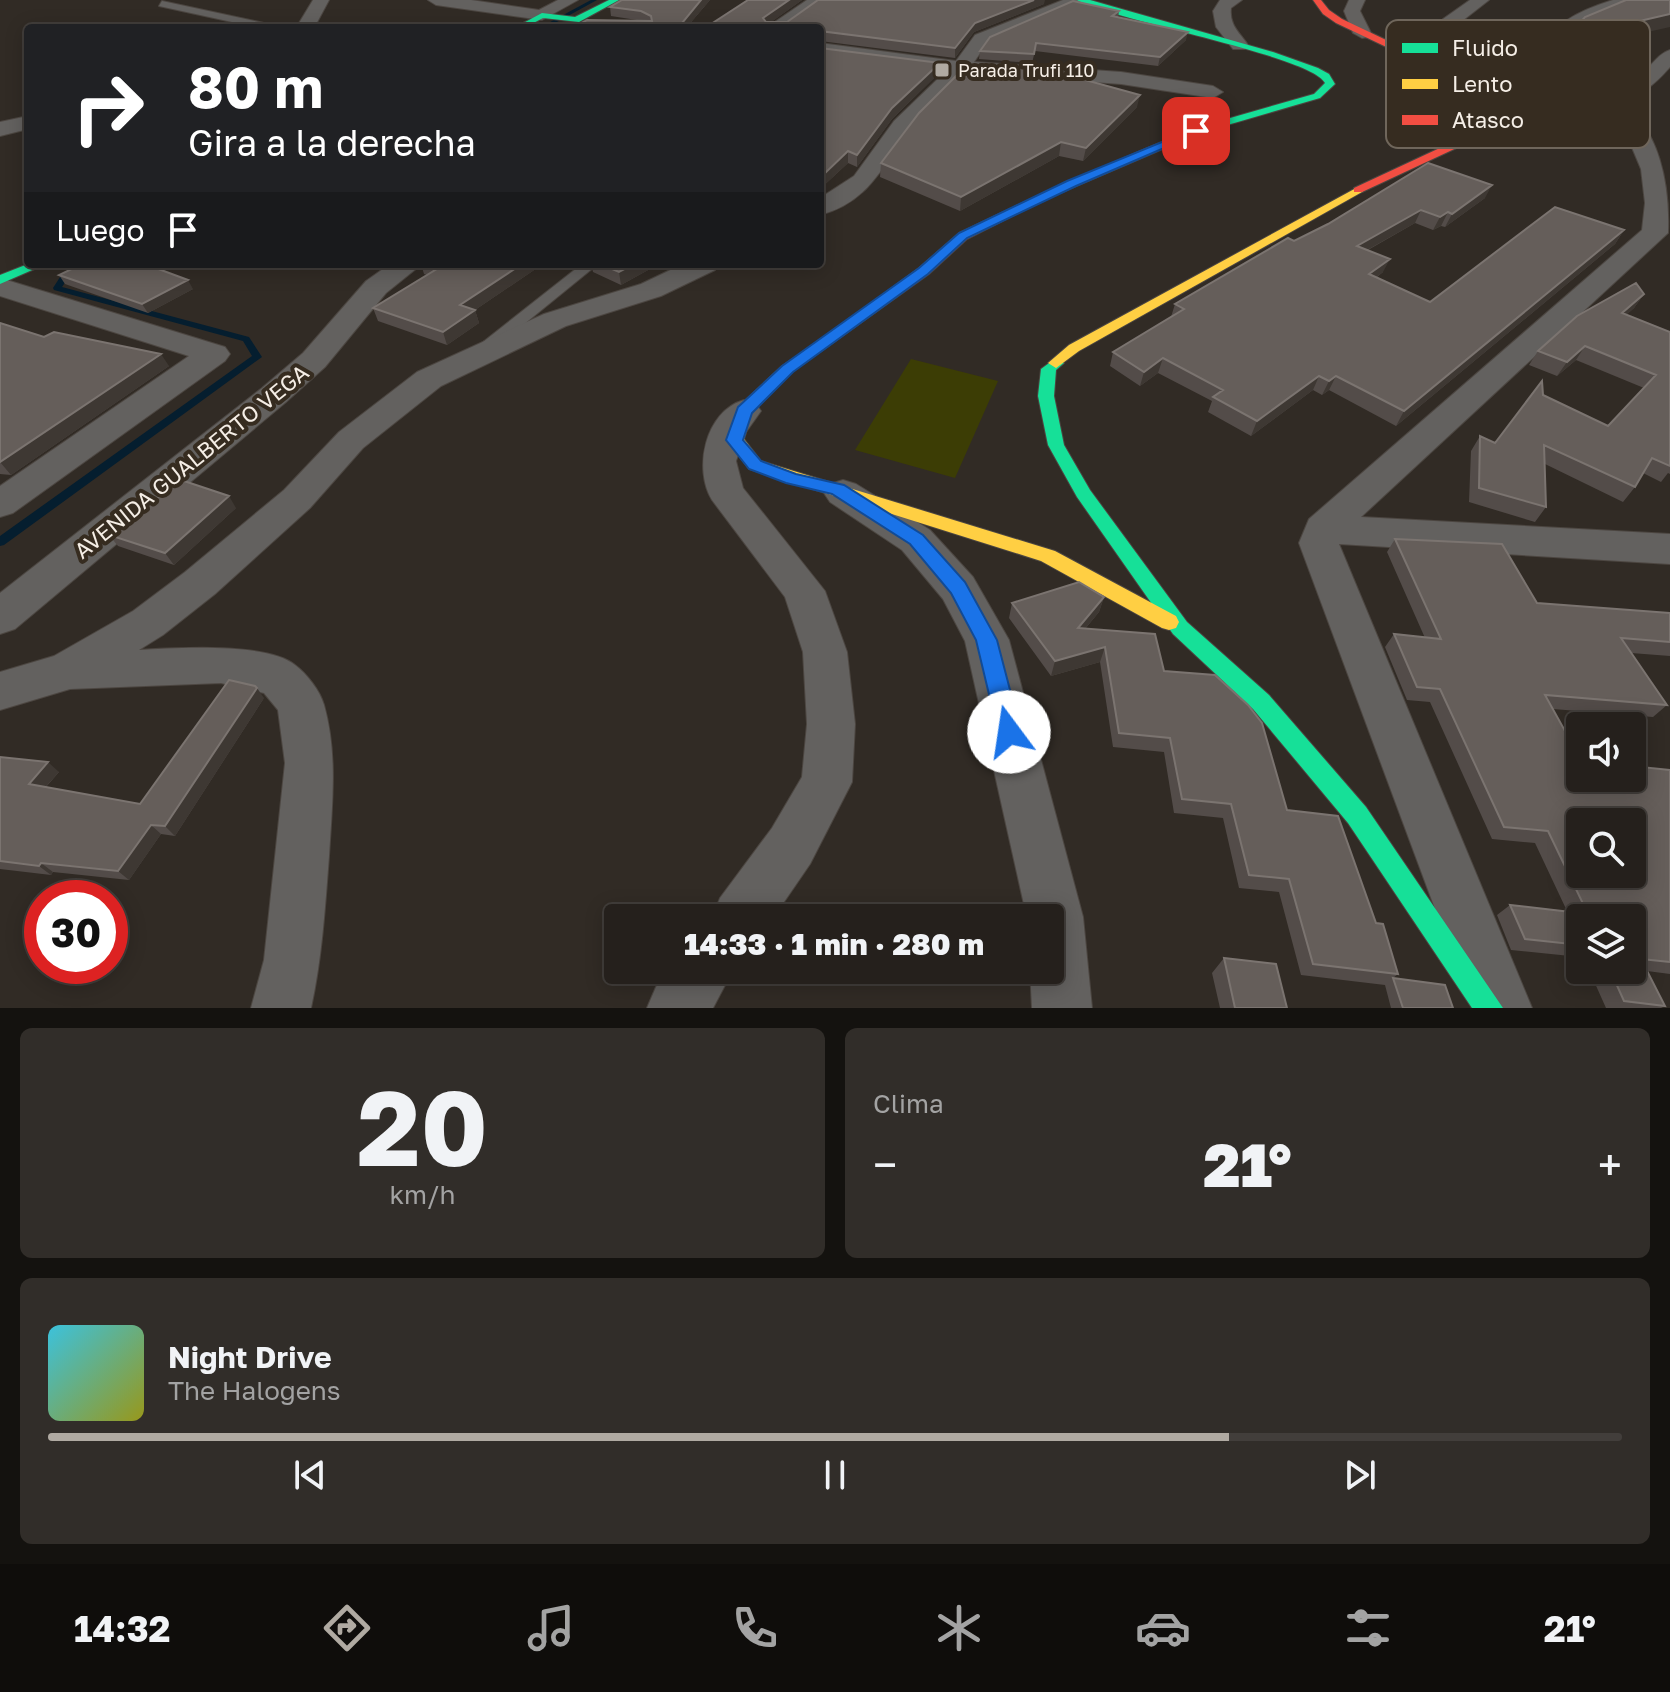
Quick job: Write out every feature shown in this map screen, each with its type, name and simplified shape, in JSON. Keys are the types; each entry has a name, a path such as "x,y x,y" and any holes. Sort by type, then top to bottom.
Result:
{"street":[{"path":"307,24 321,0"},
{"path":"436,0 602,23"},
{"path":"532,24 615,0"},
{"path":"781,24 818,0"},
{"path":"750,904 791,846 827,782 831,724 825,652 804,591 725,491 718,461 729,430 787,369 924,271 963,236 1072,183 1196,131 1317,96 1330,84 1326,76 1315,70 1079,0 981,39 962,64 902,126 863,181 824,205"},
{"path":"1234,0 1223,5 1220,15 1224,28 1239,45"},
{"path":"1317,0 1326,12 1386,44"},
{"path":"1357,0 1352,11 1362,33"},
{"path":"1453,20 1481,0"},
{"path":"1579,20 1597,10 1631,0"},
{"path":"824,49 1121,78 1213,92"},
{"path":"1650,78 1670,56"},
{"path":"962,64 993,57 1171,71"},
{"path":"0,129 24,123"},
{"path":"1447,148 1387,174 1074,348 1049,369 1046,396 1056,445 1083,493 1180,628 1261,702 1357,815 1489,1008"},
{"path":"1502,1008 1319,543 1323,529 1625,264 1655,233 1660,212 1644,148"},
{"path":"0,280 29,268"},
{"name":"AVENIDA GUALBERTO VEGA","path":"0,617 274,395 314,360 376,287 402,268"},
{"path":"0,691 67,671 148,623 200,583 297,499 351,440 429,379 555,320 651,290 697,268"},
{"path":"0,287 214,354 0,504"},
{"path":"744,411 735,440 755,465 1048,556 1180,628"},
{"path":"837,489 916,540 958,588 987,640 1055,917 1062,1008"},
{"path":"1323,529 1670,549"},
{"path":"67,671 221,665 278,677 300,703 310,763 293,960 281,1008"},
{"path":"677,1008 694,984"}],"lane":[{"path":"162,4 254,24"},
{"path":"474,357 585,268"}],"shaded area":[{"path":"911,359 998,381 955,478 855,450"}],"building":[{"path":"622,0 701,0 681,24 580,24 587,20 652,21 651,16 641,11 610,7"},
{"path":"748,0 789,0 763,18 766,22 787,22 818,0 1034,0 975,23 955,48 824,32 824,24 711,24"},
{"path":"1626,0 1670,0 1670,14 1644,20 1582,20"},
{"path":"1073,1 1119,11 1112,16 1188,32 1160,57 1036,43 1034,54 980,51 990,37"},
{"path":"824,48 940,63 892,108 857,155 848,151 824,174"},
{"path":"968,64 1049,70 1140,95 1086,148 1061,142 961,197 881,163 919,113"},
{"path":"1428,163 1492,185 1452,214 1448,212 1440,217 1421,210 1357,246 1390,259 1369,274 1430,302 1555,207 1624,230 1404,411 1336,376 1329,381 1319,376 1257,421 1213,397 1223,390 1163,358 1144,372 1113,352 1184,309 1175,304 1288,238 1294,241 1328,224"},
{"path":"74,268 156,268 188,280 142,304 59,275"},
{"path":"438,268 516,268 460,305 475,310 443,332 373,308"},
{"path":"1636,283 1644,294 1622,313 1670,332 1670,466 1652,458 1635,487 1544,445 1546,507 1479,488 1480,436 1495,443 1542,381 1543,395 1608,426 1656,375 1585,346 1567,362 1538,351 1577,316"},
{"path":"0,323 44,337 54,332 161,354 0,462"},
{"path":"181,480 229,496 165,553 109,535"},
{"path":"1395,539 1502,544 1537,603 1670,613 1670,642 1621,638 1667,705 1545,695 1566,733 1566,792 1646,792 1646,767 1670,770 1670,962 1646,960 1646,904 1583,904 1575,888 1646,888 1646,808 1566,808 1566,868 1548,831 1504,827 1440,689 1417,687 1394,634 1441,639"},
{"path":"1079,582 1104,597 1078,628 1155,634 1164,671 1215,675 1248,705 1262,723 1287,810 1338,816 1376,923 1383,924 1398,974 1313,964 1289,879 1249,875 1231,804 1182,799 1170,738 1119,733 1105,647 1055,661 1012,603"},
{"path":"229,680 257,688 165,826 151,825 118,871 0,861 0,757 48,762 29,784 140,804"},
{"path":"1510,905 1566,911 1566,943 1525,939"},
{"path":"1224,958 1276,964 1287,1008 1235,1008"},
{"path":"1646,969 1665,1006 1624,1001 1616,984 1646,984"},
{"path":"1393,978 1445,985 1453,1008 1403,1008"}],"waterway":[{"path":"550,24 595,0"},
{"path":"0,542 257,357 246,339 57,288 65,276 80,268"}],"traffic: fast":[{"path":"525,24 542,15 576,20 615,0"},
{"path":"1056,191 1196,131 1317,96 1330,84 1326,76 1315,70 1270,54 1081,0"},
{"path":"0,280 29,268"},
{"path":"1056,363 1049,369 1046,396 1056,445 1083,493 1180,628 1261,702 1357,815 1489,1008"}],"traffic: slow":[{"path":"1056,363 1074,348 1358,190"},
{"path":"836,334 787,369 744,411 735,440 755,465 1048,556 1169,622"}],"traffic: jam":[{"path":"1317,0 1326,12 1339,21 1386,43"},
{"path":"1358,190 1448,148"},
{"path":"836,334 924,271 963,236 1056,191"}],"place":[{"name":"Parada Trufi 110","path":"942,70"}],"route":[{"path":"1009,732 987,640 958,588 916,540 837,489 792,479 755,465 735,440 744,411 787,369 924,271 963,236 1072,183 1196,131"}]}
